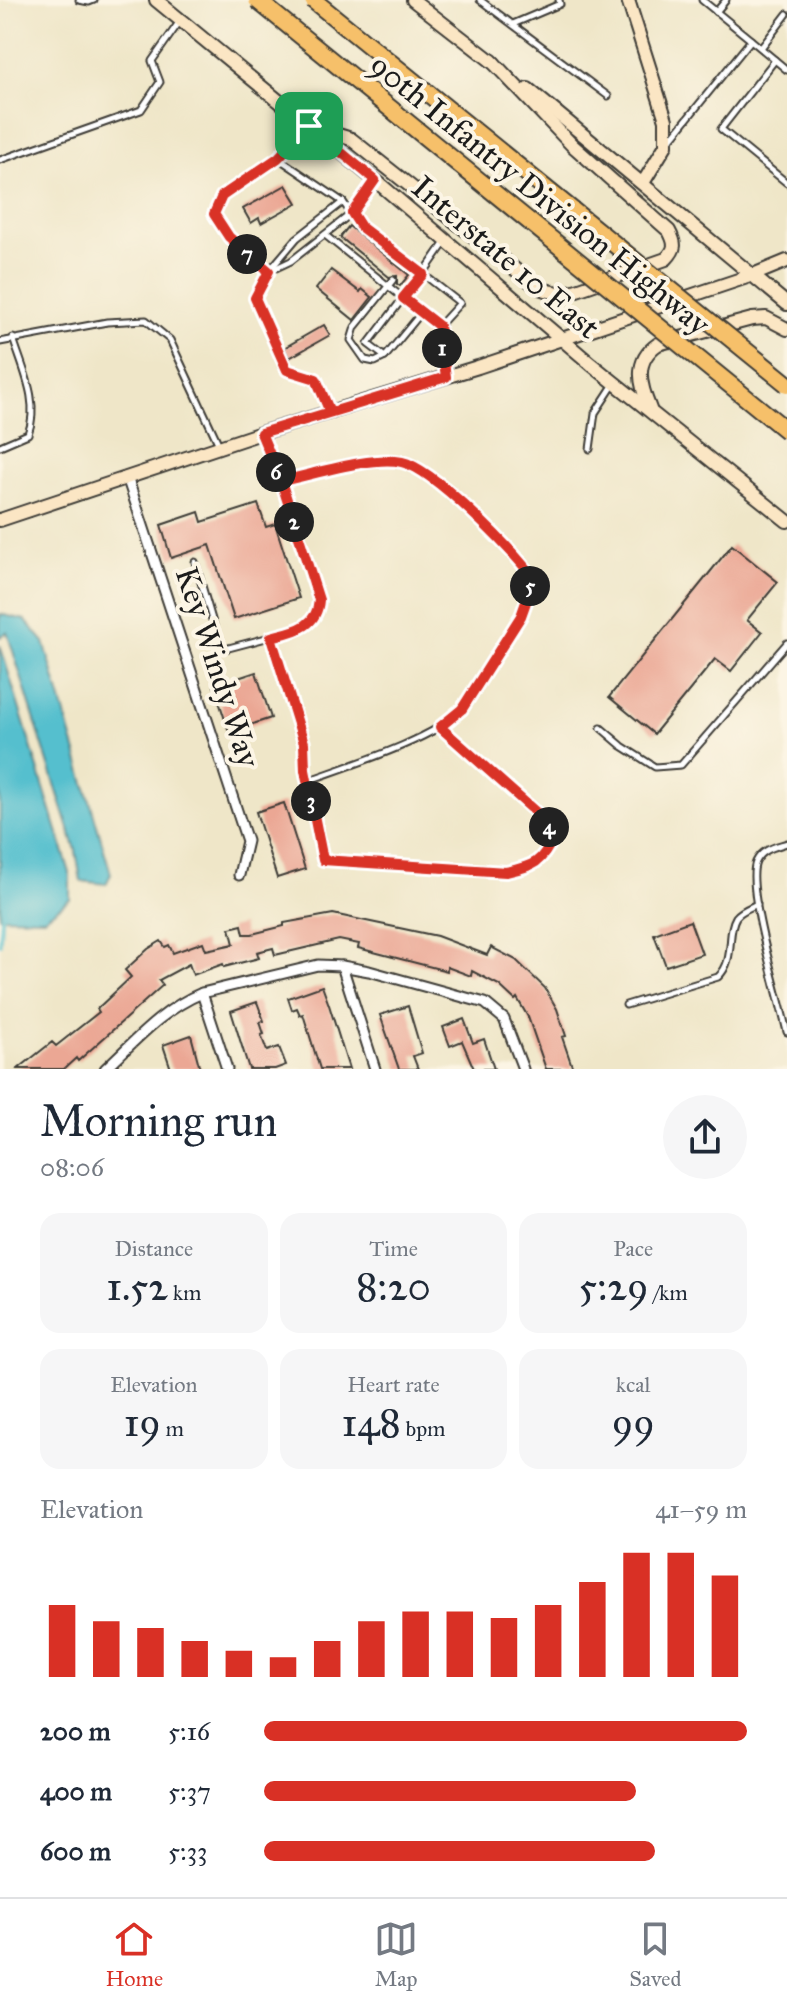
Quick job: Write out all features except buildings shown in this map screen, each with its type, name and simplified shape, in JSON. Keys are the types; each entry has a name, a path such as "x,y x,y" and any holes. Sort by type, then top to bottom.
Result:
{"highway":[{"name":"90th Infantry Division Highway","path":"257,0 787,431"},
{"name":"90th Infantry Division Highway","path":"313,0 787,384"}],"main road":[{"name":"Interstate 10 East","path":"156,0 651,413 787,521"},
{"path":"413,0 643,183 787,304"},
{"path":"628,0 666,120 666,145 643,183"},
{"path":"309,126 351,139 536,286 549,292 560,294 574,291 666,259 673,252 675,243 669,231 572,145 491,60"},
{"path":"0,520 220,446 564,339 787,261"},
{"path":"651,413 639,375 649,350 658,344 752,319 766,318 787,329"}],"street":[{"name":"Key Windy Way","path":"127,477 247,841 239,875"},
{"path":"105,1069 163,1015 184,1000 318,965 342,966 485,1003 504,1019 523,1069"},
{"path":"342,966 375,1069"},
{"path":"202,993 227,1069"}],"lane":[{"path":"79,0 94,0"},
{"path":"480,0 608,96"},
{"path":"512,24 560,4 559,0"},
{"path":"702,0 787,70"},
{"path":"716,12 726,0"},
{"path":"760,48 787,14"},
{"path":"0,160 141,110 160,82 152,61 181,20"},
{"path":"666,145 751,40"},
{"path":"775,60 721,129 787,183"},
{"path":"269,271 229,237 214,214 222,196 278,158 309,126"},
{"path":"278,158 343,202 361,227 460,303 439,326"},
{"path":"269,271 291,261 352,213 375,180"},
{"path":"330,412 316,379 287,370 255,298 269,271 297,238 343,202"},
{"path":"357,233 361,227"},
{"path":"325,235 376,276 391,283 403,298 439,326 446,377"},
{"path":"368,242 373,235"},
{"path":"385,357 368,344 447,241"},
{"path":"344,250 349,244"},
{"path":"379,251 384,244"},
{"path":"390,260 395,252"},
{"path":"355,259 359,253"},
{"path":"366,268 370,262"},
{"path":"402,270 408,262"},
{"path":"376,276 381,270"},
{"path":"391,283 355,327 351,340 365,360 375,362 385,357 422,312"},
{"path":"0,342 107,322 146,320 170,340 220,446"},
{"path":"0,446 28,434 34,418 32,397 13,338"},
{"path":"590,449 595,413 615,383"},
{"path":"195,562 221,650 300,629 311,622 319,600 281,481 261,433"},
{"path":"281,481 371,462 403,462 421,470 469,510 531,575 530,591 521,616 462,709 440,727 371,758 307,781"},
{"path":"271,637 304,743 307,781 323,860 506,872 533,866 547,852 554,836 547,822 440,727"},
{"path":"601,728 655,767 681,765 787,643"},
{"path":"787,843 765,850 753,872 757,904 787,1032"},
{"path":"626,1005 718,977 723,972 731,948 734,920 738,914 757,904"}],"water":[{"path":"0,614 25,620 44,642 111,874 106,884 81,881 76,851 7,632 0,637"},
{"path":"0,645 70,873 70,899 44,918 0,917"}],"waterway":[{"path":"0,944 2,916"}],"route":[{"path":"309,126 278,158 222,196 214,214 229,237 269,271 255,298 287,370 316,379 330,412 261,433 269,457 281,481 371,462 403,462 421,470 469,510 531,575 530,591 521,616 462,709 440,727 547,822 554,836 547,852 533,866 506,872 323,860 305,770 304,743 271,637 300,629 311,622 316,617 319,600 281,481 261,433 446,377 439,326 403,298 423,274 361,227 352,213 375,180 309,126"}]}
